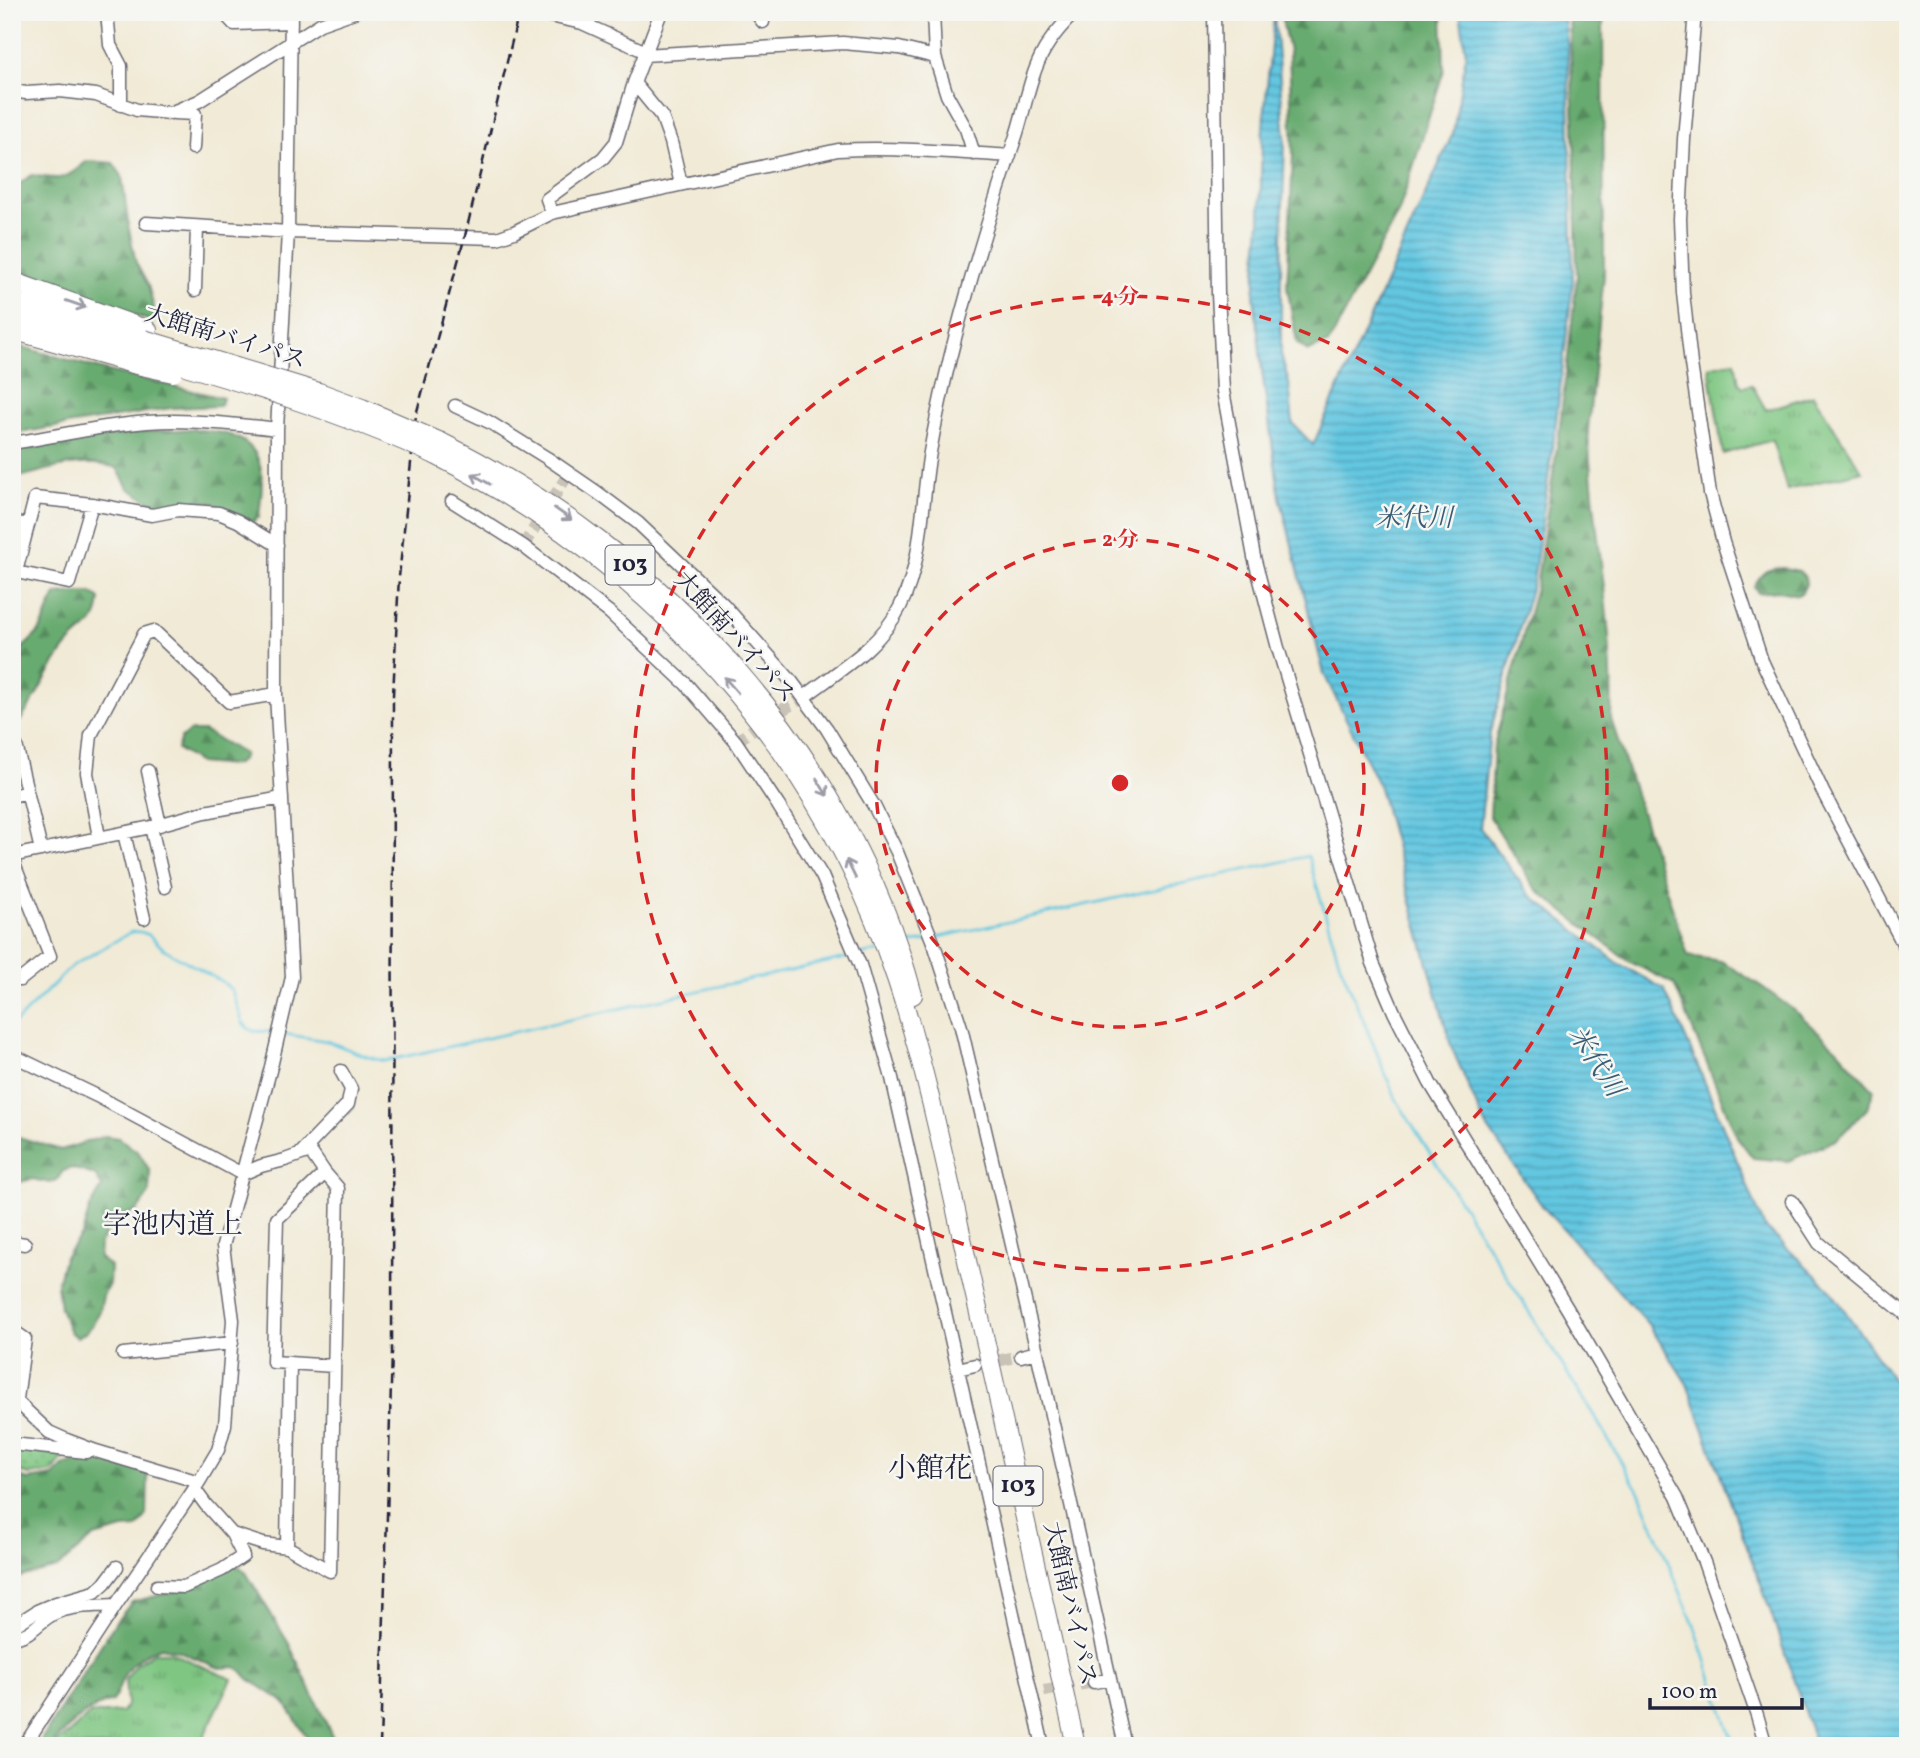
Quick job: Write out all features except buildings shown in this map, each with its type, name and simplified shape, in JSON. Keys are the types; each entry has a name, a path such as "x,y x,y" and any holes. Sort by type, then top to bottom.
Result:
{"highway":[{"path":"12,281 142,347"},
{"name":"大館南バイパス","path":"12,301 64,323 142,347 438,449"},
{"name":"大館南バイパス","path":"12,315 64,323"},
{"path":"12,330 142,347"},
{"name":"大館南バイパス","path":"142,347 268,376 362,408 438,449 574,539 647,599 715,667 751,710 800,779 885,928 931,1069 960,1226 1076,1746"}],"street":[{"path":"107,12 110,45 121,66 121,106"},
{"path":"24,1746 197,1486 218,1450 225,1425 233,1320 223,1246 292,977 276,694 277,429 288,232 291,17 234,24 222,12"},
{"path":"170,113 199,101 320,24 354,12"},
{"path":"552,213 547,199 603,158 615,142 661,12"},
{"path":"933,12 935,57 947,95 966,129 974,153"},
{"path":"804,697 865,652 899,608 919,540 929,454 969,290 1032,78 1044,50 1062,24 1075,12"},
{"path":"1214,12 1218,294 1223,391 1254,557 1278,648 1373,963 1430,1083 1567,1308 1676,1497 1704,1562 1766,1746"},
{"path":"1695,12 1680,219 1684,305 1710,493 1762,662 1823,792 1908,953"},
{"path":"550,16 582,23 645,53 843,43 899,48 935,57"},
{"path":"634,83 662,117 681,184"},
{"path":"12,91 72,92 154,112 195,114 193,149"},
{"path":"146,223 288,232 496,238 552,213 838,150 887,148 1010,156"},
{"path":"195,290 197,227"},
{"path":"455,406 489,422 547,458 638,523 723,604 804,697 874,806 897,852 929,933 961,1027 1125,1746"},
{"path":"12,443 125,425 173,421 277,429"},
{"path":"92,504 69,583 14,571 34,498 92,504 152,515 178,510 219,513 277,545"},
{"path":"452,501 523,546 610,613 686,684 736,742 822,876 857,957 892,1078 958,1369 1037,1692 1043,1746"},
{"path":"12,522 27,525"},
{"path":"99,837 87,773 91,735 144,634 154,631 229,702 276,694"},
{"path":"12,741 16,745 41,850"},
{"path":"148,771 165,887"},
{"path":"12,796 27,792"},
{"path":"12,980 20,980 50,956 12,858 205,812 282,798"},
{"path":"124,833 144,918"},
{"path":"12,1055 97,1096 242,1174"},
{"path":"301,1153 348,1104 351,1089 341,1071"},
{"path":"232,1534 263,1544 287,1547 330,1571 338,1188 310,1151 242,1174"},
{"path":"325,1173 277,1219 273,1362 334,1366"},
{"path":"1792,1201 1819,1243 1908,1316"},
{"path":"12,1330 25,1339 15,1398 50,1432 197,1486 206,1505 232,1534 243,1556 222,1570 184,1587 157,1586"},
{"path":"123,1354 232,1343"},
{"path":"1021,1356 1037,1352"},
{"path":"287,1547 290,1363"},
{"path":"958,1369 975,1365"},
{"path":"12,1444 111,1455"},
{"path":"12,1627 37,1611 94,1592 117,1567"},
{"path":"12,1638 23,1636 54,1614 76,1608 116,1605"},
{"path":"1094,1682 1110,1679"}],"green space":[{"path":"1280,12 1442,12 1444,70 1399,211 1329,343 1308,351 1297,343 1287,287 1293,155 1289,51"},
{"path":"1569,12 1603,12 1604,275 1588,430 1610,647 1611,719 1688,956 1721,961 1761,986 1799,1014 1837,1049 1874,1090 1867,1109 1836,1140 1788,1161 1753,1158 1737,1137 1674,984 1630,962 1535,888 1490,817 1494,745 1536,587 1559,434 1577,278"},
{"path":"87,161 113,163 122,176 136,263 148,285 156,316 153,322 12,272 12,189 32,175 56,178 68,175"},
{"path":"12,344 104,370 223,398 220,406 171,408 12,434"},
{"path":"1735,361 1739,383 1743,387 1752,385 1766,410 1813,395 1862,471 1787,490 1772,440 1723,454 1709,367"},
{"path":"194,429 233,436 253,450 261,470 262,481 259,517 253,522 210,502 161,506 128,488 117,468 103,465 64,466 12,479 12,450 139,432"},
{"path":"1783,568 1799,571 1805,577 1806,584 1802,592 1798,595 1779,591 1758,593 1754,586 1762,574 1768,570"},
{"path":"92,593 100,599 93,622 67,646 24,716 17,725 12,725 12,657 40,630 57,594"},
{"path":"190,731 204,731 244,754 242,759 237,764 199,763 177,749 181,738"},
{"path":"12,1135 61,1150 105,1136 119,1138 139,1153 150,1171 149,1194 137,1211 114,1219 100,1243 99,1258 110,1266 109,1284 92,1326 77,1337 70,1332 60,1308 57,1284 64,1258 82,1234 90,1208 102,1187 95,1175 72,1168 63,1171 57,1180 50,1183 32,1179 12,1184"},
{"path":"12,1448 66,1455 52,1472 29,1475 12,1469"},
{"path":"82,1460 141,1469 148,1476 147,1515 137,1528 94,1537 57,1568 12,1579 12,1517 19,1507 17,1493 12,1489 12,1474 28,1480 53,1476 63,1466"},
{"path":"232,1562 245,1571 289,1644 337,1746 307,1746 306,1736 285,1703 235,1667 219,1668 179,1651 161,1647 143,1656 128,1669 112,1701 86,1713 51,1746 37,1746 115,1623 132,1602 185,1589"},
{"path":"155,1652 170,1652 232,1679 199,1746 54,1746 91,1714 122,1712 127,1704 125,1680 137,1664"}],"water":[{"name":"米代川","path":"1460,12 1563,12 1568,49 1573,282 1533,582 1490,733 1480,828 1530,895 1618,963 1664,989 1764,1226 1829,1288 1895,1383 1908,1396 1908,1746 1816,1746 1769,1607 1687,1384 1649,1325 1543,1207 1483,1121 1451,1046 1378,784 1324,674 1279,493 1254,295 1260,222 1262,139 1274,13 1285,137 1281,354 1289,383 1293,424 1313,445 1453,133 1466,54"}],"waterway":[{"path":"935,938 1308,856 1340,964 1396,1099 1640,1494 1696,1630 1734,1746"},
{"path":"12,1026 72,966 131,932 141,932 149,935 164,949 224,983 232,991 243,1023 248,1028 253,1031 274,1032"},
{"path":"905,945 929,940"},
{"path":"860,955 878,951"},
{"path":"284,1034 327,1041 385,1061 850,957"}],"tunnel":[{"path":"523,546 569,473"},
{"path":"736,742 804,697"},
{"path":"982,1364 1021,1356"},
{"path":"1044,1691 1094,1682"}],"railway":[{"path":"380,1746 392,1352 393,695 399,577 416,415 465,236 519,12"}],"district":[{"name":"字池内道上","path":"173,1225"},
{"name":"小館花","path":"930,1469"}]}
